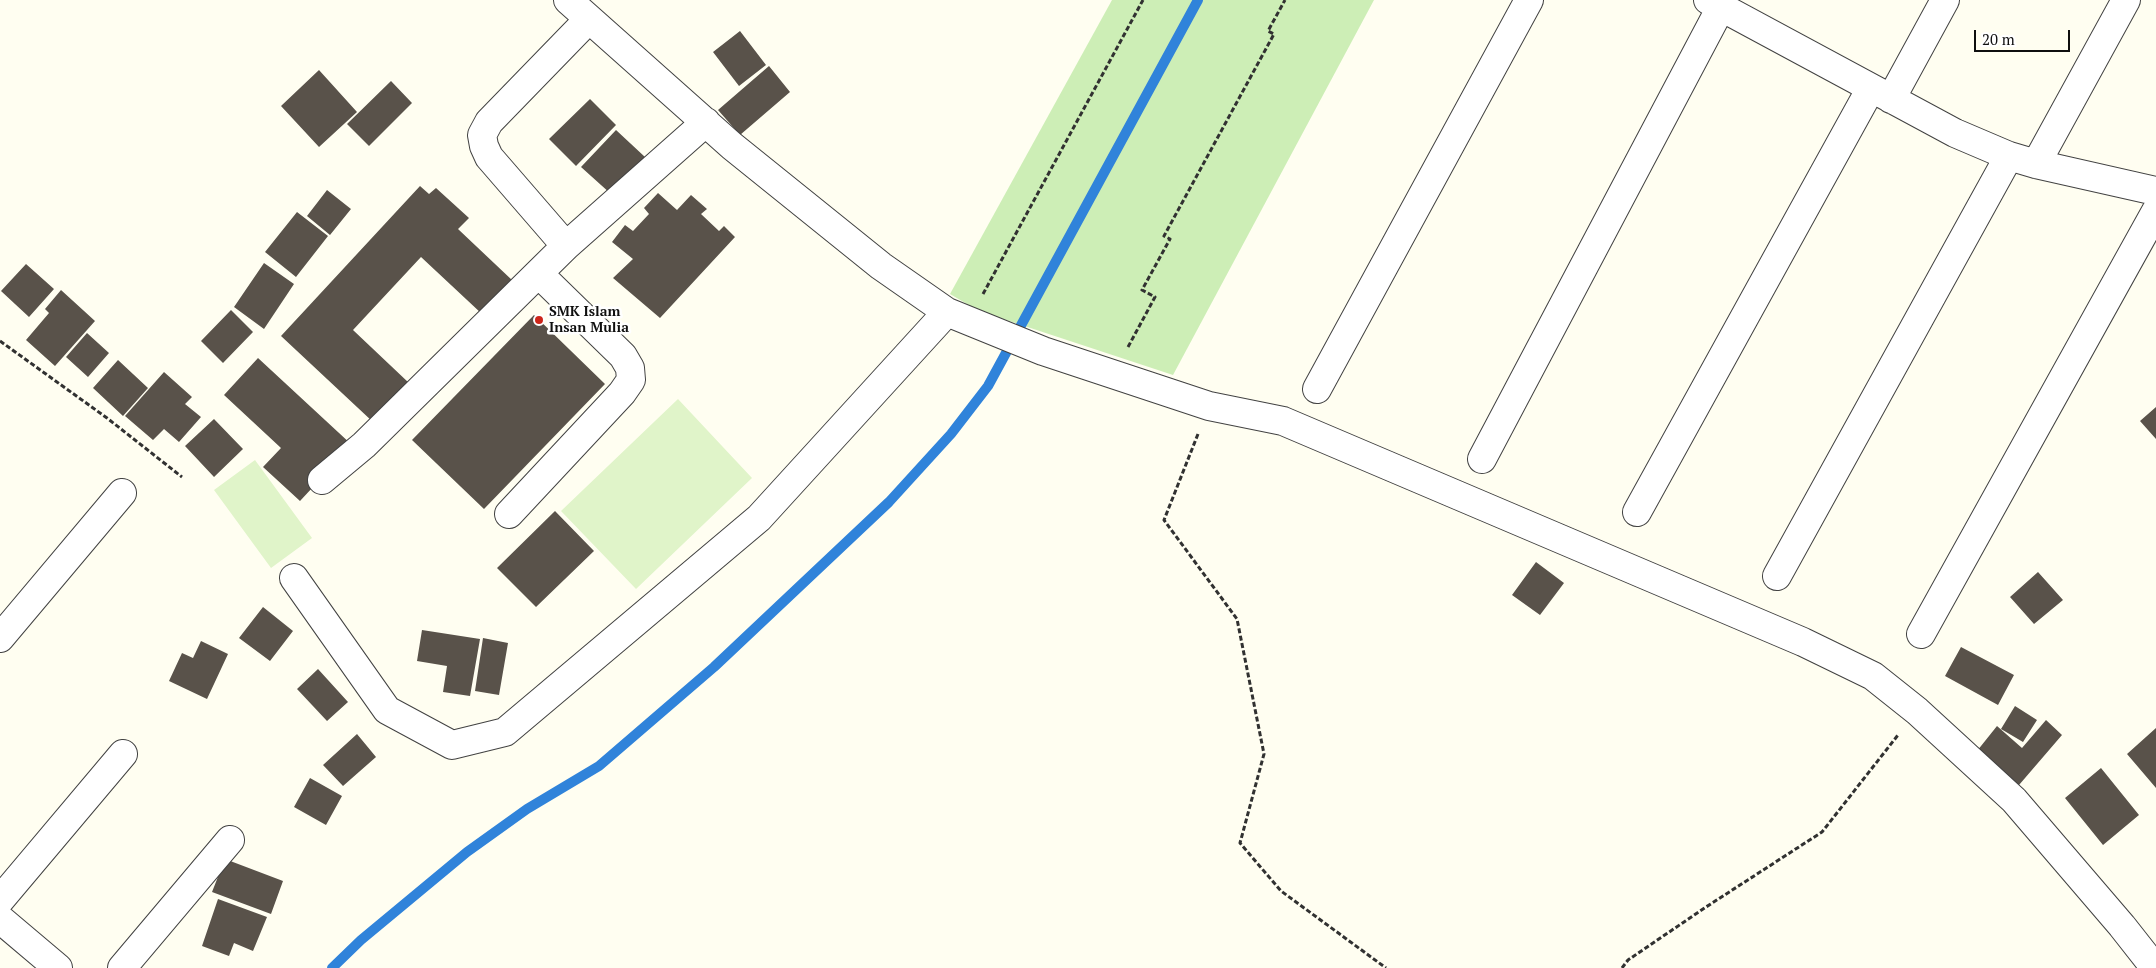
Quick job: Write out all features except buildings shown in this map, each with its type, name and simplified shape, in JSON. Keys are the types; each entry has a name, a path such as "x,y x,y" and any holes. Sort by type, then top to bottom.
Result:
{"street":[{"path":"568,0 732,146 881,266 947,312 981,314 1043,351 1209,406 1283,421 1803,642 1873,676 1917,711 2014,800 2122,926 2155,968"},
{"path":"1317,390 1529,0"},
{"path":"1637,512 1881,93 1946,0"},
{"path":"2036,164 2126,0"},
{"path":"1482,459 1728,6 1955,133 2009,156 2036,164 2156,191"},
{"path":"566,246 489,157 482,135 489,122 589,19"},
{"path":"322,480 364,445 566,246 706,122"},
{"path":"1777,576 2009,156"},
{"path":"1920,634 2156,211"},
{"path":"509,514 622,393 631,380 630,368 623,356 539,274"},
{"path":"294,578 387,710 452,745 505,732 759,518 947,312"},
{"path":"0,638 122,493"},
{"path":"0,900 123,754"},
{"path":"122,968 230,840"},
{"path":"0,919 58,968"}],"path":[{"path":"981,314 1143,0"},
{"path":"1127,349 1155,297 1142,290 1170,239 1164,236 1274,34 1268,31 1285,0"},
{"path":"0,341 107,418 182,476"},
{"path":"1209,406 1164,520 1237,619 1264,754 1240,843 1280,891 1386,968"},
{"path":"1622,968 1628,960 1822,832 1917,711"}],"green space":[{"path":"1112,0 1374,0 1173,375 979,311 950,294"},
{"path":"678,399 752,478 636,589 561,511"},
{"path":"255,460 312,538 271,568 214,490"}],"waterway":[{"path":"332,968 361,940 467,852 527,809 599,766 714,667 889,502 951,434 988,386 1198,0"}],"place":[{"name":"SMK Islam Insan Mulia","path":"539,320"}]}
